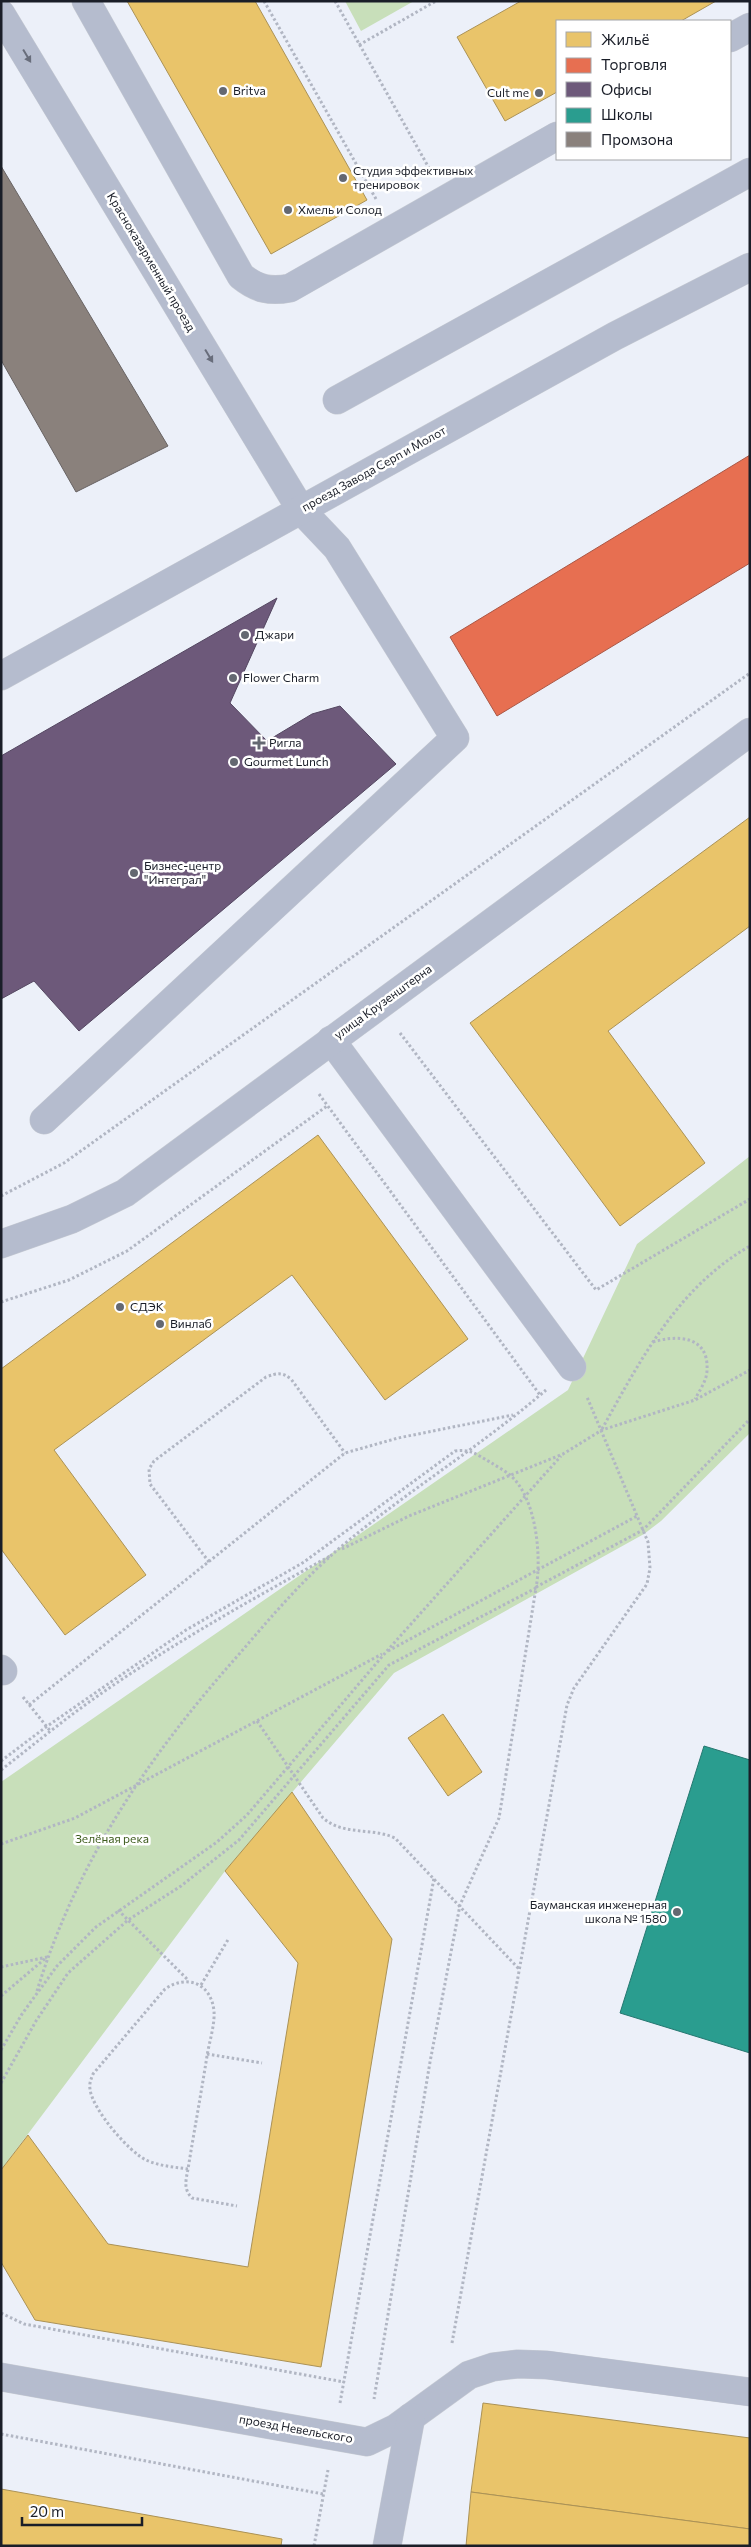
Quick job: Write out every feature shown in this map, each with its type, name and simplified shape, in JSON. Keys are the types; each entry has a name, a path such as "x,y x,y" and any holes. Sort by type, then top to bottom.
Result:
{"street":[{"path":"86,1 241,276 253,285 264,289 276,291 290,288 556,137"},
{"name":"Красноказарменный проезд","path":"1,14 301,510 338,548 454,738 44,1120"},
{"path":"731,37 750,27"},
{"path":"337,400 750,172"},
{"name":"проезд Завода Серп и Молот","path":"1,676 615,336 750,267"},
{"name":"улица Крузенштерна","path":"1,1244 72,1219 125,1193 750,732"},
{"path":"332,1040 572,1367"},
{"name":"проезд Невельского","path":"1,2377 367,2442 396,2428 469,2375 493,2367 518,2364 547,2365 750,2392"},
{"path":"387,2546 410,2417"}],"path":[{"path":"264,1 367,182"},
{"path":"334,1 420,152"},
{"path":"359,45 436,1"},
{"path":"1,1196 64,1163 750,674"},
{"path":"379,1005 596,1290 750,1199"},
{"path":"298,1065 540,1395"},
{"path":"1,1302 69,1280 127,1251 327,1106"},
{"path":"602,1430 652,1342 675,1309 714,1270 750,1246"},
{"path":"652,1342 674,1337 684,1338 697,1344 705,1355 707,1370 695,1400"},
{"path":"37,1990 48,1957 82,1874 134,1787 222,1673 266,1623 335,1553 540,1395 572,1367 602,1430 643,1530 651,1556 646,1584 574,1688 567,1705 443,2394"},
{"path":"1,1770 92,1700 160,1655 241,1605 335,1553 409,1516 563,1454 602,1430 695,1400 750,1370"},
{"path":"209,1562 150,1484 149,1469 154,1461 266,1377 275,1373 283,1374 291,1379 345,1454"},
{"path":"29,1705 345,1454 398,1438 514,1415"},
{"path":"1,2083 36,2021 68,1973 128,1920 181,1886 239,1840 389,1665 643,1530 750,1419"},
{"path":"1,1761 46,1727 186,1630 304,1562 454,1451 469,1450 511,1475 525,1496 535,1526 540,1569 499,1818 460,1905 430,2062 367,2442"},
{"path":"1,2050 37,1990 76,1946 118,1910 231,1831 288,1768 386,1652 563,1454"},
{"path":"1,1844 74,1818 637,1516"},
{"path":"2,1670 50,1732"},
{"path":"257,1721 323,1818 330,1824 348,1830 383,1832 395,1838 520,1970"},
{"path":"314,2546 434,1878"},
{"path":"118,1910 189,1981"},
{"path":"201,1985 229,1938"},
{"path":"1,1967 48,1957"},
{"path":"1,1996 48,1957"},
{"path":"188,2169 159,2165 136,2154 125,2144 94,2102 90,2090 93,2074 165,1989 174,1982 189,1981 201,1985 209,1994 214,2012 188,2169 185,2186 187,2193 192,2198 237,2206"},
{"path":"207,2054 262,2063"},
{"path":"1,2313 24,2324 344,2382"},
{"path":"1,2434 323,2494"}],"green space":[{"path":"345,1 414,1 361,31"},
{"name":"Зелёная река","path":"750,1156 750,1433 661,1521 644,1534 394,1673 225,1871 1,2170 1,1782 568,1390 637,1244"}],"building: Жильё":[{"path":"127,1 255,1 367,200 271,254"},
{"path":"521,1 716,1 683,20 556,20 556,93 505,121 457,37"},
{"path":"750,817 750,926 608,1031 705,1163 620,1226 470,1023"},
{"path":"318,1135 468,1339 385,1400 292,1275 54,1450 146,1575 65,1635 1,1549 1,1369"},
{"path":"443,1714 482,1772 448,1796 408,1738"},
{"path":"292,1792 392,1939 321,2367 35,2320 1,2262 1,2170 28,2135 108,2244 248,2267 298,1963 225,1871"},
{"path":"483,2403 750,2438 750,2529 471,2492"},
{"path":"1,2489 282,2539 281,2546 1,2546"},
{"path":"471,2492 750,2529 750,2546 466,2546"}],"building: Торговля":[{"path":"750,455 750,563 497,716 450,637"}],"building: Офисы":[{"name":"Бизнес-центр \"Интеграл\"","path":"277,598 230,703 267,741 312,714 340,706 396,764 79,1031 34,981 1,999 1,756"}],"building: Школы":[{"path":"704,1746 750,1760 750,2053 620,2013"}],"building: Промзона":[{"path":"1,166 168,446 76,492 1,360"}],"place":[{"name":"Britva","path":"223,91"},
{"name":"Cult me","path":"539,93"},
{"name":"Студия эффективных тренировок","path":"343,178"},
{"name":"Хмель и Солод","path":"288,210"},
{"name":"Джари","path":"245,635"},
{"name":"Flower Charm","path":"233,678"},
{"name":"Ригла","path":"259,743"},
{"name":"Gourmet Lunch","path":"234,762"},
{"name":"Бизнес-центр \"Интеграл\"","path":"134,873"},
{"name":"СДЭК","path":"120,1307"},
{"name":"Винлаб","path":"160,1324"},
{"name":"Бауманская инженерная школа № 1580","path":"677,1912"}]}
